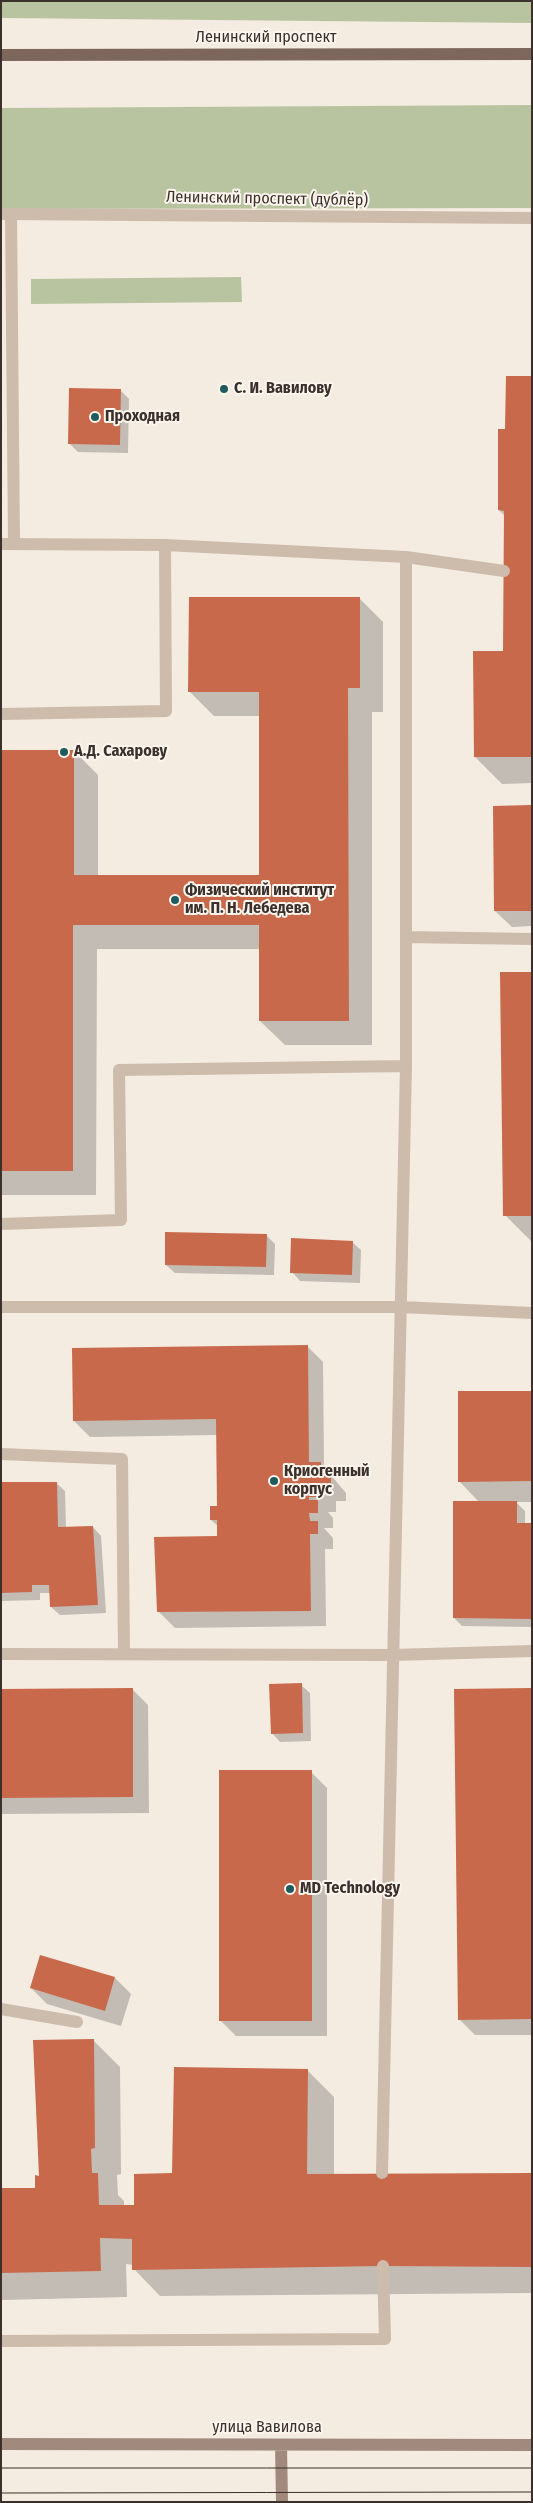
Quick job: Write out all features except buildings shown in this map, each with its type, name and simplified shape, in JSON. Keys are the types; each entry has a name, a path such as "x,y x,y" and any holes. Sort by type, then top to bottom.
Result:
{"main road":[{"name":"Ленинский проспект","path":"1,55 532,54"},
{"name":"улица Вавилова","path":"1,2444 532,2445"},
{"path":"282,2444 282,2502"}],"street":[{"name":"Ленинский проспект (дублёр)","path":"6,214 532,218"},
{"path":"6,214 7,544 164,545 406,557 504,571"},
{"path":"1,714 166,711 164,545"},
{"path":"382,2173 406,1066 406,557"},
{"path":"406,937 532,939"},
{"path":"1,1224 121,1220 118,1070 406,1066"},
{"path":"1,1308 401,1307 532,1313"},
{"path":"1,1454 122,1459 124,1654"},
{"path":"1,1654 393,1655 532,1651"},
{"path":"1,2009 77,2022"},
{"path":"1,2341 385,2339 383,2266"}],"green space":[{"path":"1,1 532,1 532,23 1,18"},
{"path":"532,105 532,208 1,209 1,108"},
{"path":"241,277 242,302 31,304 31,279"}],"tram line":[{"path":"1,2468 532,2468"},
{"path":"1,2493 532,2492"}],"place":[{"name":"С. И. Вавилову","path":"224,389"},
{"name":"Проходная","path":"95,417"},
{"name":"А.Д. Сахарову","path":"64,752"},
{"name":"Физический институт им. П. Н. Лебедева","path":"175,900"},
{"name":"Криогенный корпус","path":"274,1481"},
{"name":"MD Technology","path":"290,1889"}]}
